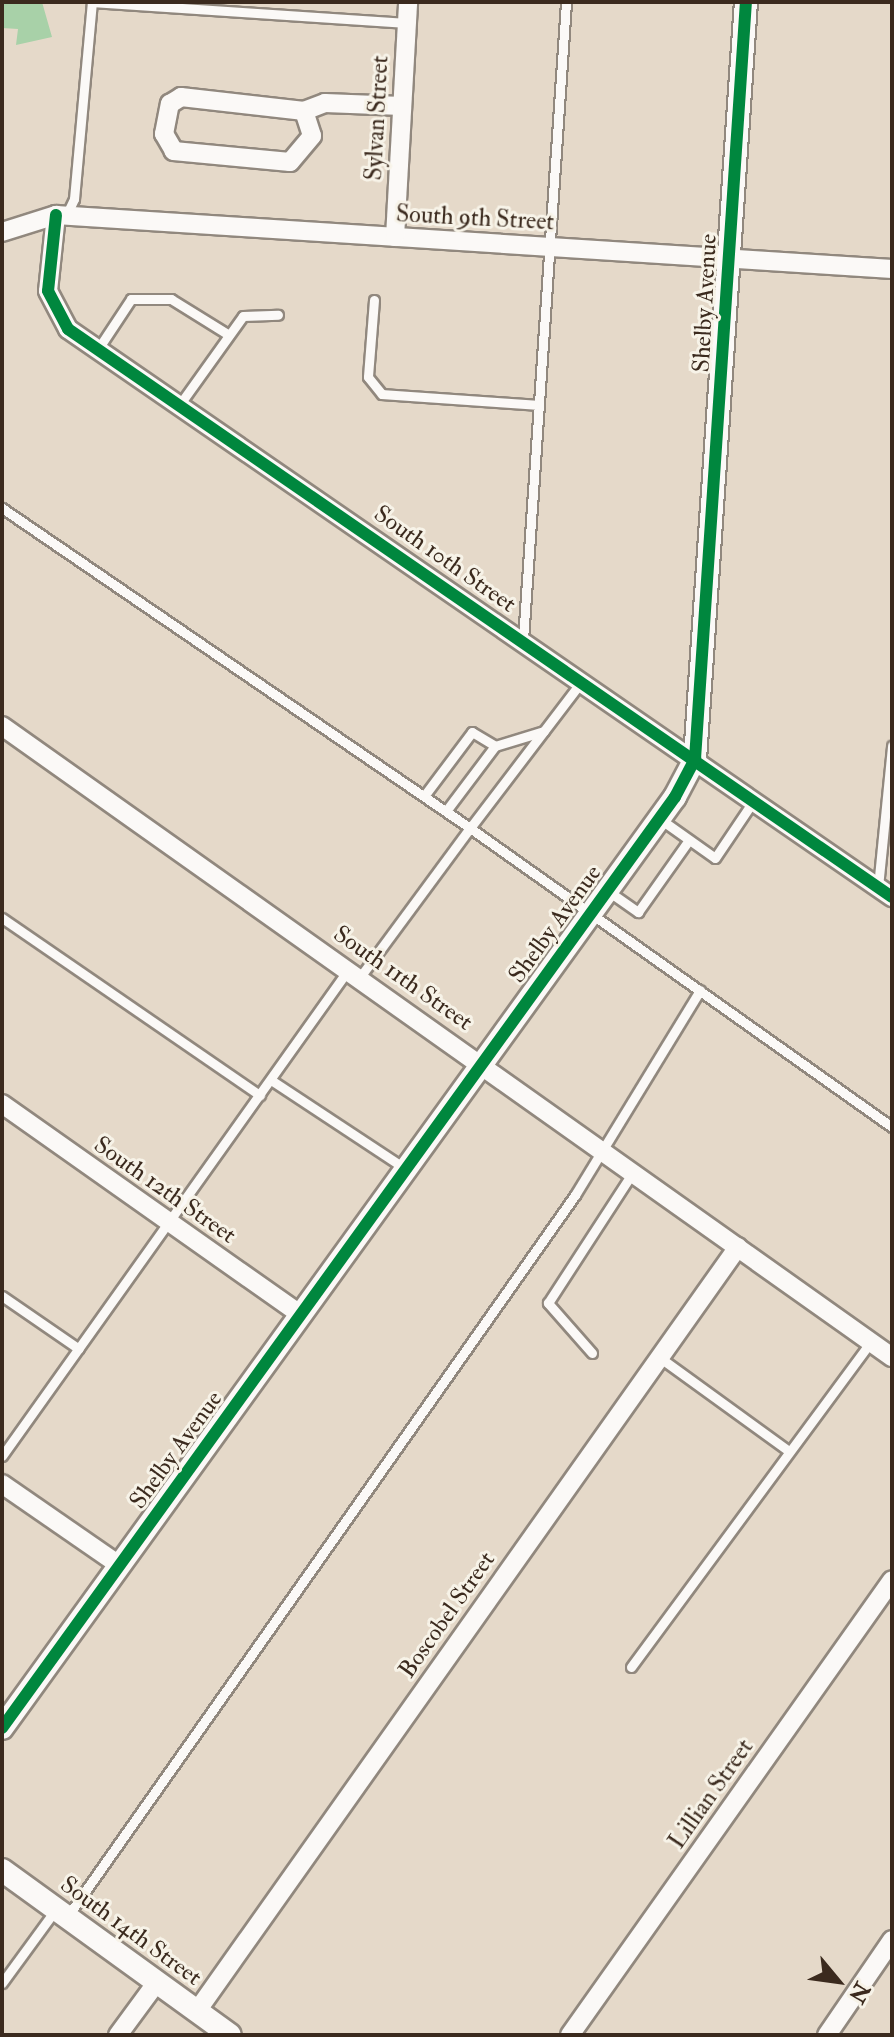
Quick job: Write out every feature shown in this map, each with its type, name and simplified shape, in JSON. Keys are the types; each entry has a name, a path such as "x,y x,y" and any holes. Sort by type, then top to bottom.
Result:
{"street":[{"name":"Sylvan Street","path":"395,237 408,2"},
{"name":"Shelby Avenue","path":"2,1728 659,818 695,759 746,2"},
{"path":"304,111 312,136 290,162 174,151 164,134 170,104 181,97 304,111 325,103 402,106"},
{"name":"South 9th Street","path":"61,216 729,256 892,269"},
{"path":"2,232 61,216"},
{"name":"South 10th Street","path":"61,216 48,291 68,329 885,892"},
{"name":"South 11th Street","path":"2,726 483,1063 892,1357"},
{"name":"South 12th Street","path":"2,1104 301,1315"},
{"name":"Boscobel Street","path":"197,2011 738,1247"},
{"path":"2,1484 119,1565"},
{"name":"Lillian Street","path":"570,2035 892,1580"},
{"name":"South 14th Street","path":"2,1870 230,2035"},
{"path":"827,2035 892,1940"},
{"path":"118,2035 157,1982"}],"lane":[{"path":"61,216 74,199 92,2 406,23"},
{"path":"523,640 552,246 566,2"},
{"path":"98,349 131,299 171,299 229,335"},
{"path":"374,300 368,377 382,394 539,405"},
{"path":"180,404 243,316 278,315"},
{"path":"2,508 446,811 892,1127"},
{"path":"2,1456 271,1080 582,681"},
{"path":"446,811 495,746 544,731"},
{"path":"424,796 472,732 495,746"},
{"path":"885,892 892,746"},
{"path":"659,818 715,858 754,800"},
{"path":"607,890 638,912 689,840"},
{"path":"2,918 260,1095"},
{"path":"2,1983 62,1913 604,1151 700,990"},
{"path":"271,1080 406,1169"},
{"path":"592,1353 548,1303 633,1172"},
{"path":"2,1296 79,1349"},
{"path":"631,1667 871,1342"},
{"path":"658,1357 789,1451"}],"green space":[{"path":"2,2 42,2 52,37 16,45 18,29 2,28"}],"cycle path":[{"path":"2,1728 675,797 695,759 746,2"},
{"path":"56,215 48,291 68,329 892,897"}]}
